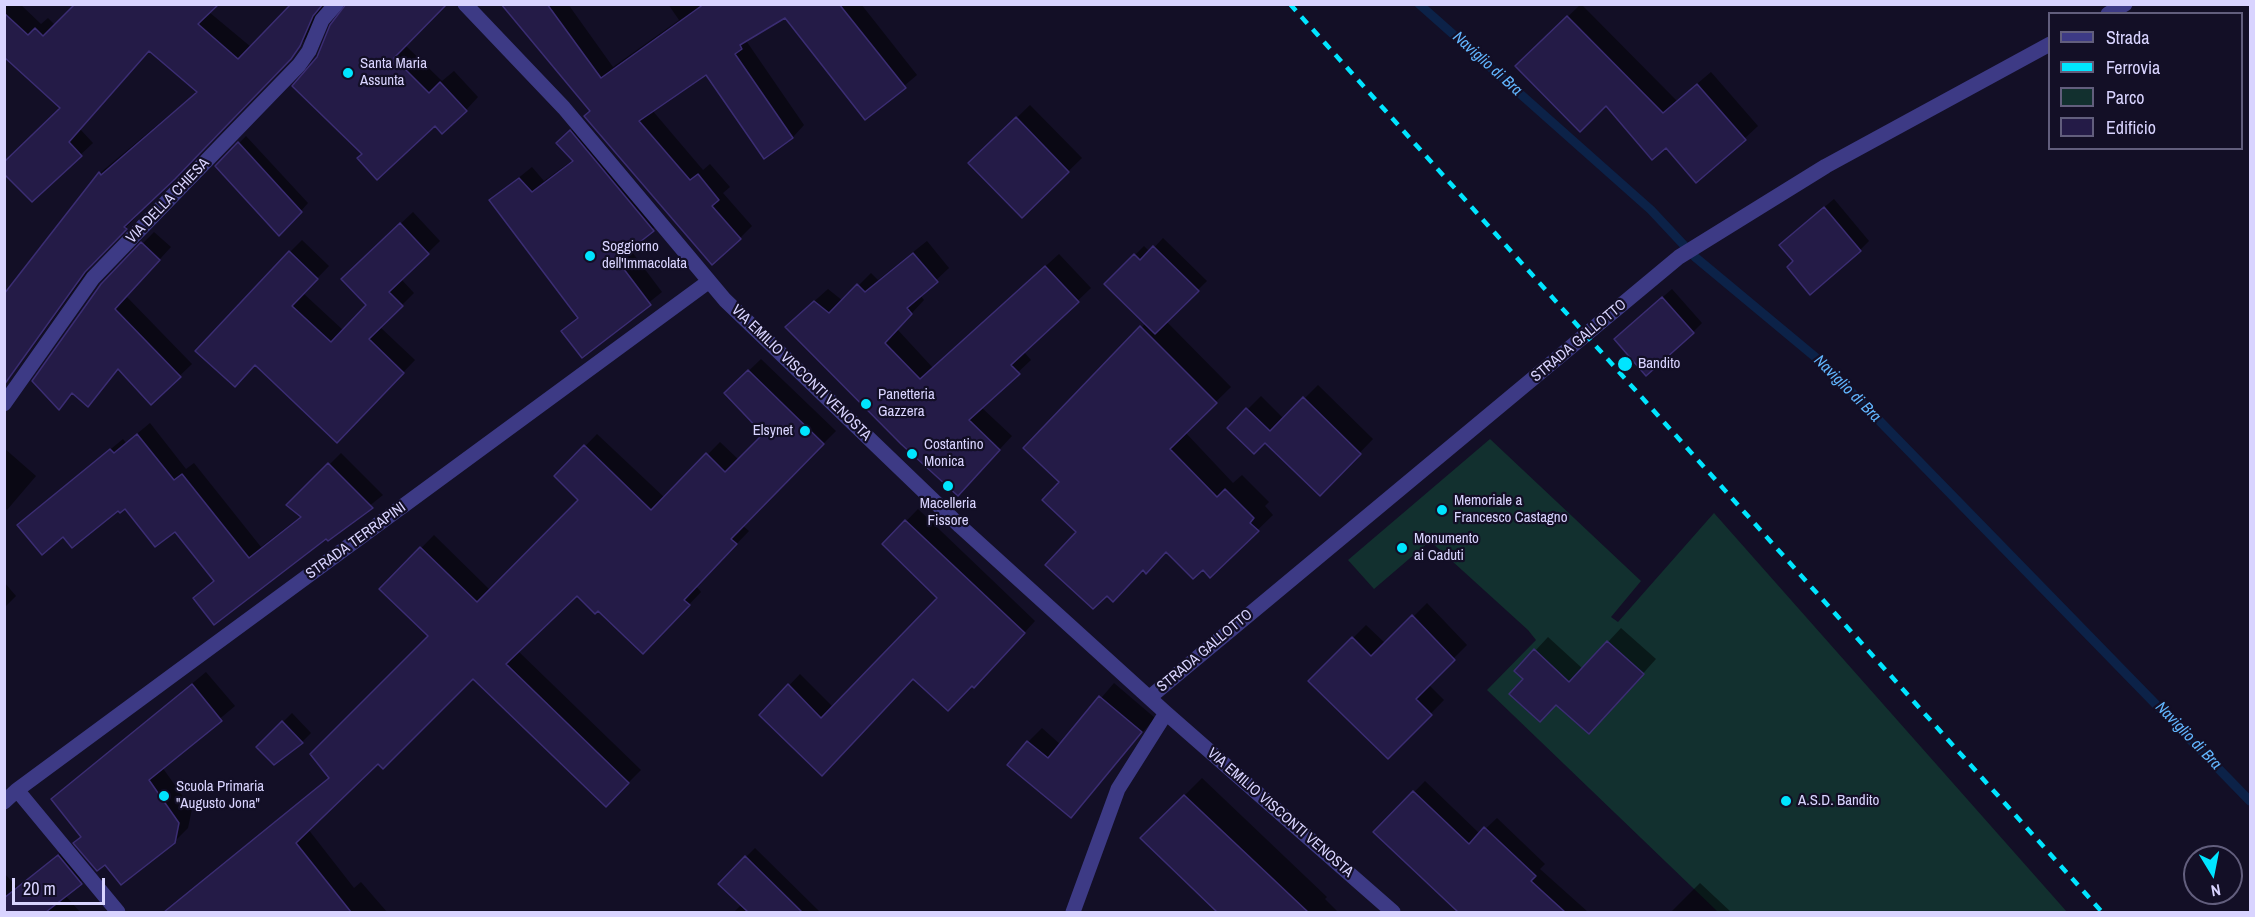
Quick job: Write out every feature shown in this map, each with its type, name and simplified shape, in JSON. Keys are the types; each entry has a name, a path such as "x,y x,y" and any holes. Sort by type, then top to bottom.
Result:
{"street":[{"name":"VIA DELLA CHIESA","path":"4,404 93,278 299,65 309,51 321,20 336,4"},
{"name":"VIA EMILIO VISCONTI VENOSTA","path":"465,4 564,108 708,282 960,526 1166,713 1393,912"},
{"path":"2111,12 2125,4"},
{"name":"STRADA GALLOTTO","path":"1150,697 1679,257 1826,166 2048,45"},
{"name":"STRADA TERRAPINI","path":"4,802 17,790 708,282"},
{"path":"1072,912 1118,789 1166,713"},
{"path":"17,790 118,912"}],"green space":[{"name":"A.S.D. Bandito","path":"1490,439 1641,581 1611,617 1618,622 1714,513 2067,912 1718,912 1487,690 1536,640 1528,630 1430,541 1374,589 1348,560"}],"building":[{"path":"75,4 219,4 198,24 238,59 291,4 323,4 313,16 300,46 291,59 175,179 124,227 127,229 85,272 4,385 4,294 99,172 101,175 197,92 149,51 69,142 82,156 32,202 4,174 4,162 60,108 4,57 4,13 28,35 35,28 43,36"},
{"path":"346,4 447,4 394,58 429,93 440,82 467,111 442,134 435,126 377,180 357,158 362,154 292,86 317,57 330,25"},
{"path":"501,4 547,4 601,78 704,4 839,4 906,88 865,120 785,18 740,45 742,49 735,54 793,138 764,159 706,75 639,121 690,180 698,174 719,200 712,206 741,239 712,265 584,116 590,111"},
{"path":"1567,16 1663,113 1697,84 1746,140 1696,183 1666,148 1652,160 1606,106 1580,132 1515,66"},
{"path":"1016,117 1069,172 1022,218 968,163"},
{"name":"Soggiorno dell'Immacolata","path":"570,130 654,231 617,260 651,305 582,358 561,331 578,318 489,200 519,178 532,192 573,161 556,143"},
{"path":"238,142 302,212 279,236 215,166"},
{"path":"1824,207 1861,251 1810,295 1787,267 1793,261 1779,245"},
{"path":"400,223 429,254 389,292 403,306 369,339 404,373 337,443 255,365 235,387 195,351 289,251 318,279 292,306 331,342 366,305 341,279"},
{"path":"141,242 160,260 115,309 181,377 151,405 118,369 88,407 72,393 59,410 32,381 101,284"},
{"path":"1153,246 1199,291 1155,334 1104,284 1134,254 1140,260"},
{"path":"913,253 938,282 907,308 912,314 885,343 920,379 1045,266 1079,302 1011,365 1020,374 969,420 1000,450 958,496 901,444 785,327 814,301 829,313 857,284 865,292"},
{"path":"1662,297 1694,333 1646,376 1614,339"},
{"path":"1140,326 1217,403 1170,449 1217,497 1225,489 1254,518 1250,523 1259,531 1210,578 1203,570 1193,579 1166,552 1146,574 1143,570 1113,602 1107,596 1093,609 1045,565 1076,532 1042,500 1059,482 1023,448"},
{"path":"748,370 824,444 731,539 737,544 684,600 690,605 643,654 598,611 595,614 577,596 506,664 629,783 606,807 473,679 383,769 378,764 296,843 351,912 164,912 329,778 310,754 428,636 379,589 420,547 477,602 578,500 554,476 584,445 651,510 706,453 725,472 763,434 724,393"},
{"path":"1303,397 1361,454 1320,496 1265,443 1254,454 1227,428 1246,408 1270,431"},
{"path":"137,434 174,480 182,474 249,558 301,517 286,505 328,463 373,508 328,541 326,539 214,625 193,598 214,581 175,532 155,547 125,509 120,513 118,511 72,548 63,537 42,555 17,525 110,449 114,453"},
{"path":"905,520 1025,633 974,688 972,686 948,711 913,679 822,776 759,715 788,684 821,718 937,598 882,544"},
{"path":"1412,615 1455,660 1416,699 1432,715 1388,759 1308,681 1352,637 1371,656"},
{"path":"1607,641 1644,674 1589,734 1556,705 1540,722 1509,694 1523,679 1514,671 1534,649 1569,682"},
{"path":"192,684 222,721 149,780 179,823 175,843 121,885 105,865 97,871 73,843 81,837 51,799"},
{"path":"1099,696 1142,732 1071,818 1007,765 1027,741 1048,758"},
{"path":"282,721 303,743 274,765 256,747"},
{"path":"1413,791 1469,844 1484,827 1536,876 1531,881 1565,912 1458,912 1373,832"},
{"path":"1184,795 1308,912 1217,912 1140,838"},
{"path":"58,855 82,884 46,912 4,912 4,898"},
{"path":"745,856 802,912 748,912 718,884"}],"waterway":[{"name":"Naviglio di Bra","path":"1419,4 1651,210 1695,257 1826,366 2250,801"}],"railway":[{"path":"1290,4 2102,912"}],"place":[{"name":"Santa Maria Assunta","path":"348,73"},
{"name":"Soggiorno dell'Immacolata","path":"590,256"},
{"name":"Bandito","path":"1625,364"},
{"name":"Panetteria Gazzera","path":"866,404"},
{"name":"Elsynet","path":"805,431"},
{"name":"Costantino Monica","path":"912,454"},
{"name":"Macelleria Fissore","path":"948,486"},
{"name":"Memoriale a Francesco Castagno","path":"1442,510"},
{"name":"Monumento ai Caduti","path":"1402,548"},
{"name":"Scuola Primaria \"Augusto Jona\"","path":"164,796"},
{"name":"A.S.D. Bandito","path":"1786,801"}]}
